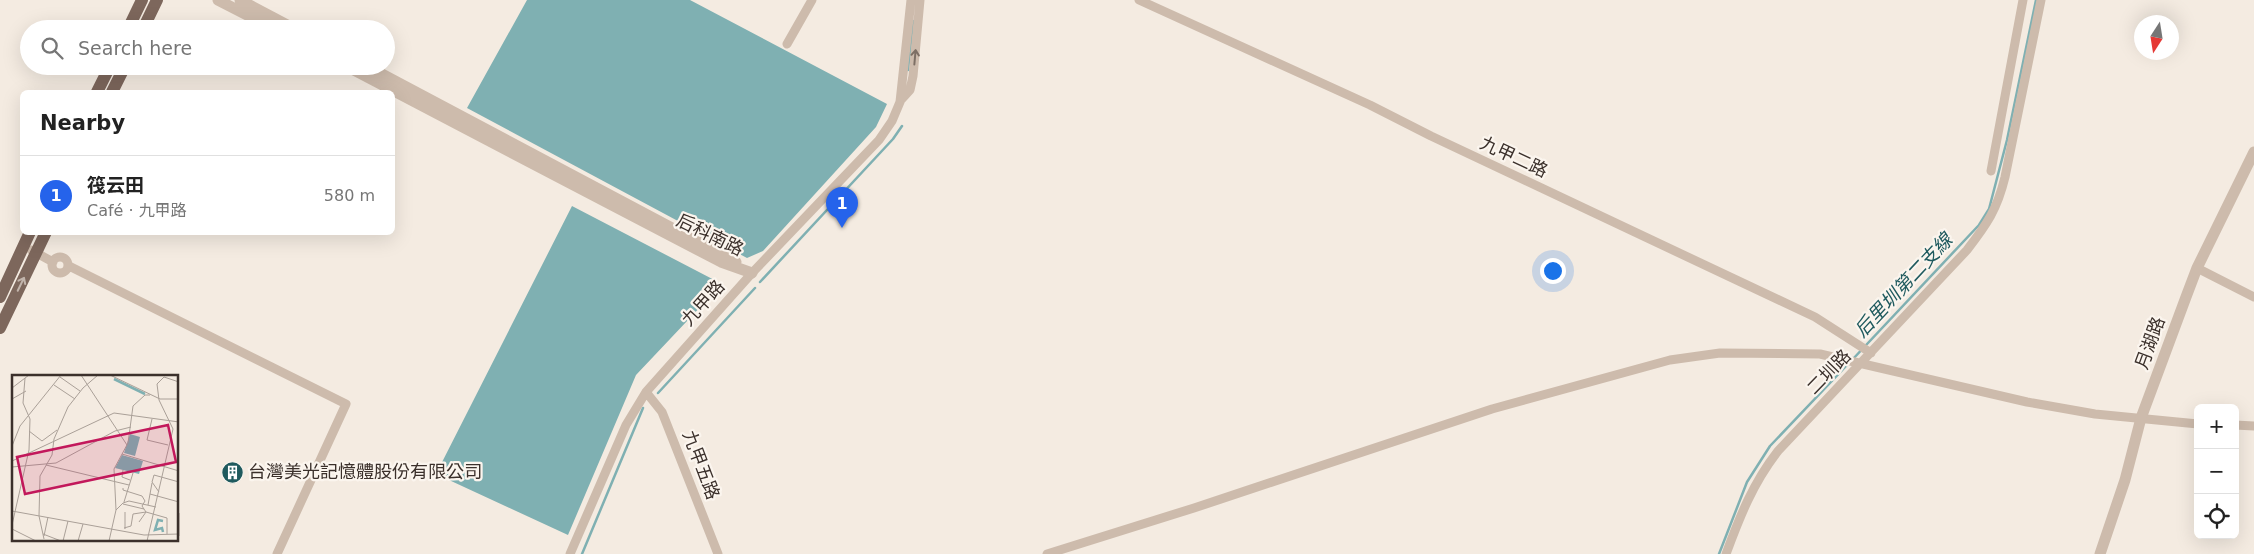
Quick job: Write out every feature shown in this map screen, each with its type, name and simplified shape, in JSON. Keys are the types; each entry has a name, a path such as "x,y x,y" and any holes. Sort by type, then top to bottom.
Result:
{"main road":[{"path":"132,20 142,0"},
{"path":"147,20 157,0"},
{"path":"98,90 106,75"},
{"path":"113,90 120,75"},
{"path":"0,297 29,235"},
{"path":"0,328 45,235"}],"street":[{"path":"218,0 272,20"},
{"path":"240,0 262,20"},
{"path":"787,44 812,0"},
{"name":"九甲路","path":"570,554 626,425 646,392 752,273 879,140 892,121 900,102 911,0"},
{"name":"九甲路","path":"900,102 910,90 913,76 920,0"},
{"name":"九甲二路","path":"1140,0 1370,105 1431,136 1806,312 1871,353"},
{"path":"1991,171 2023,0"},
{"name":"二圳路","path":"1726,554 1745,504 1760,474 1798,428 1967,250 1991,218 2000,198 2005,178 2041,0"},
{"name":"后科南路","path":"374,75 708,246 752,273"},
{"name":"月湖路","path":"2100,554 2125,480 2141,418 2196,268 2254,152"},
{"path":"24,246 53,262 57,257 62,257 67,260 69,266 346,404 277,554"},
{"path":"2196,268 2254,298"},
{"path":"1046,554 1194,508 1492,409 1670,360 1720,353 1820,354 2027,402 2095,414 2194,424"},
{"name":"九甲五路","path":"646,392 662,412 718,554"},
{"path":"2239,425 2254,426"}],"water":[{"path":"527,0 690,0 887,104 876,127 763,251 747,258 467,108"},
{"path":"572,206 722,284 636,375 568,535 436,474"}],"waterway":[{"name":"后里圳第二支線","path":"1852,360 1979,225 1989,209 2007,140 2036,0"},
{"path":"908,70 913,21"},
{"path":"760,282 893,139 902,126"},
{"path":"658,393 755,288"},
{"name":"后里圳第二支線","path":"1719,554 1747,482 1770,446 1848,364"},
{"path":"582,554 643,408"}],"place":[{"name":"筏云田","path":"842,228"},
{"name":"台灣美光記憶體股份有限公司","path":"232,472"}]}
